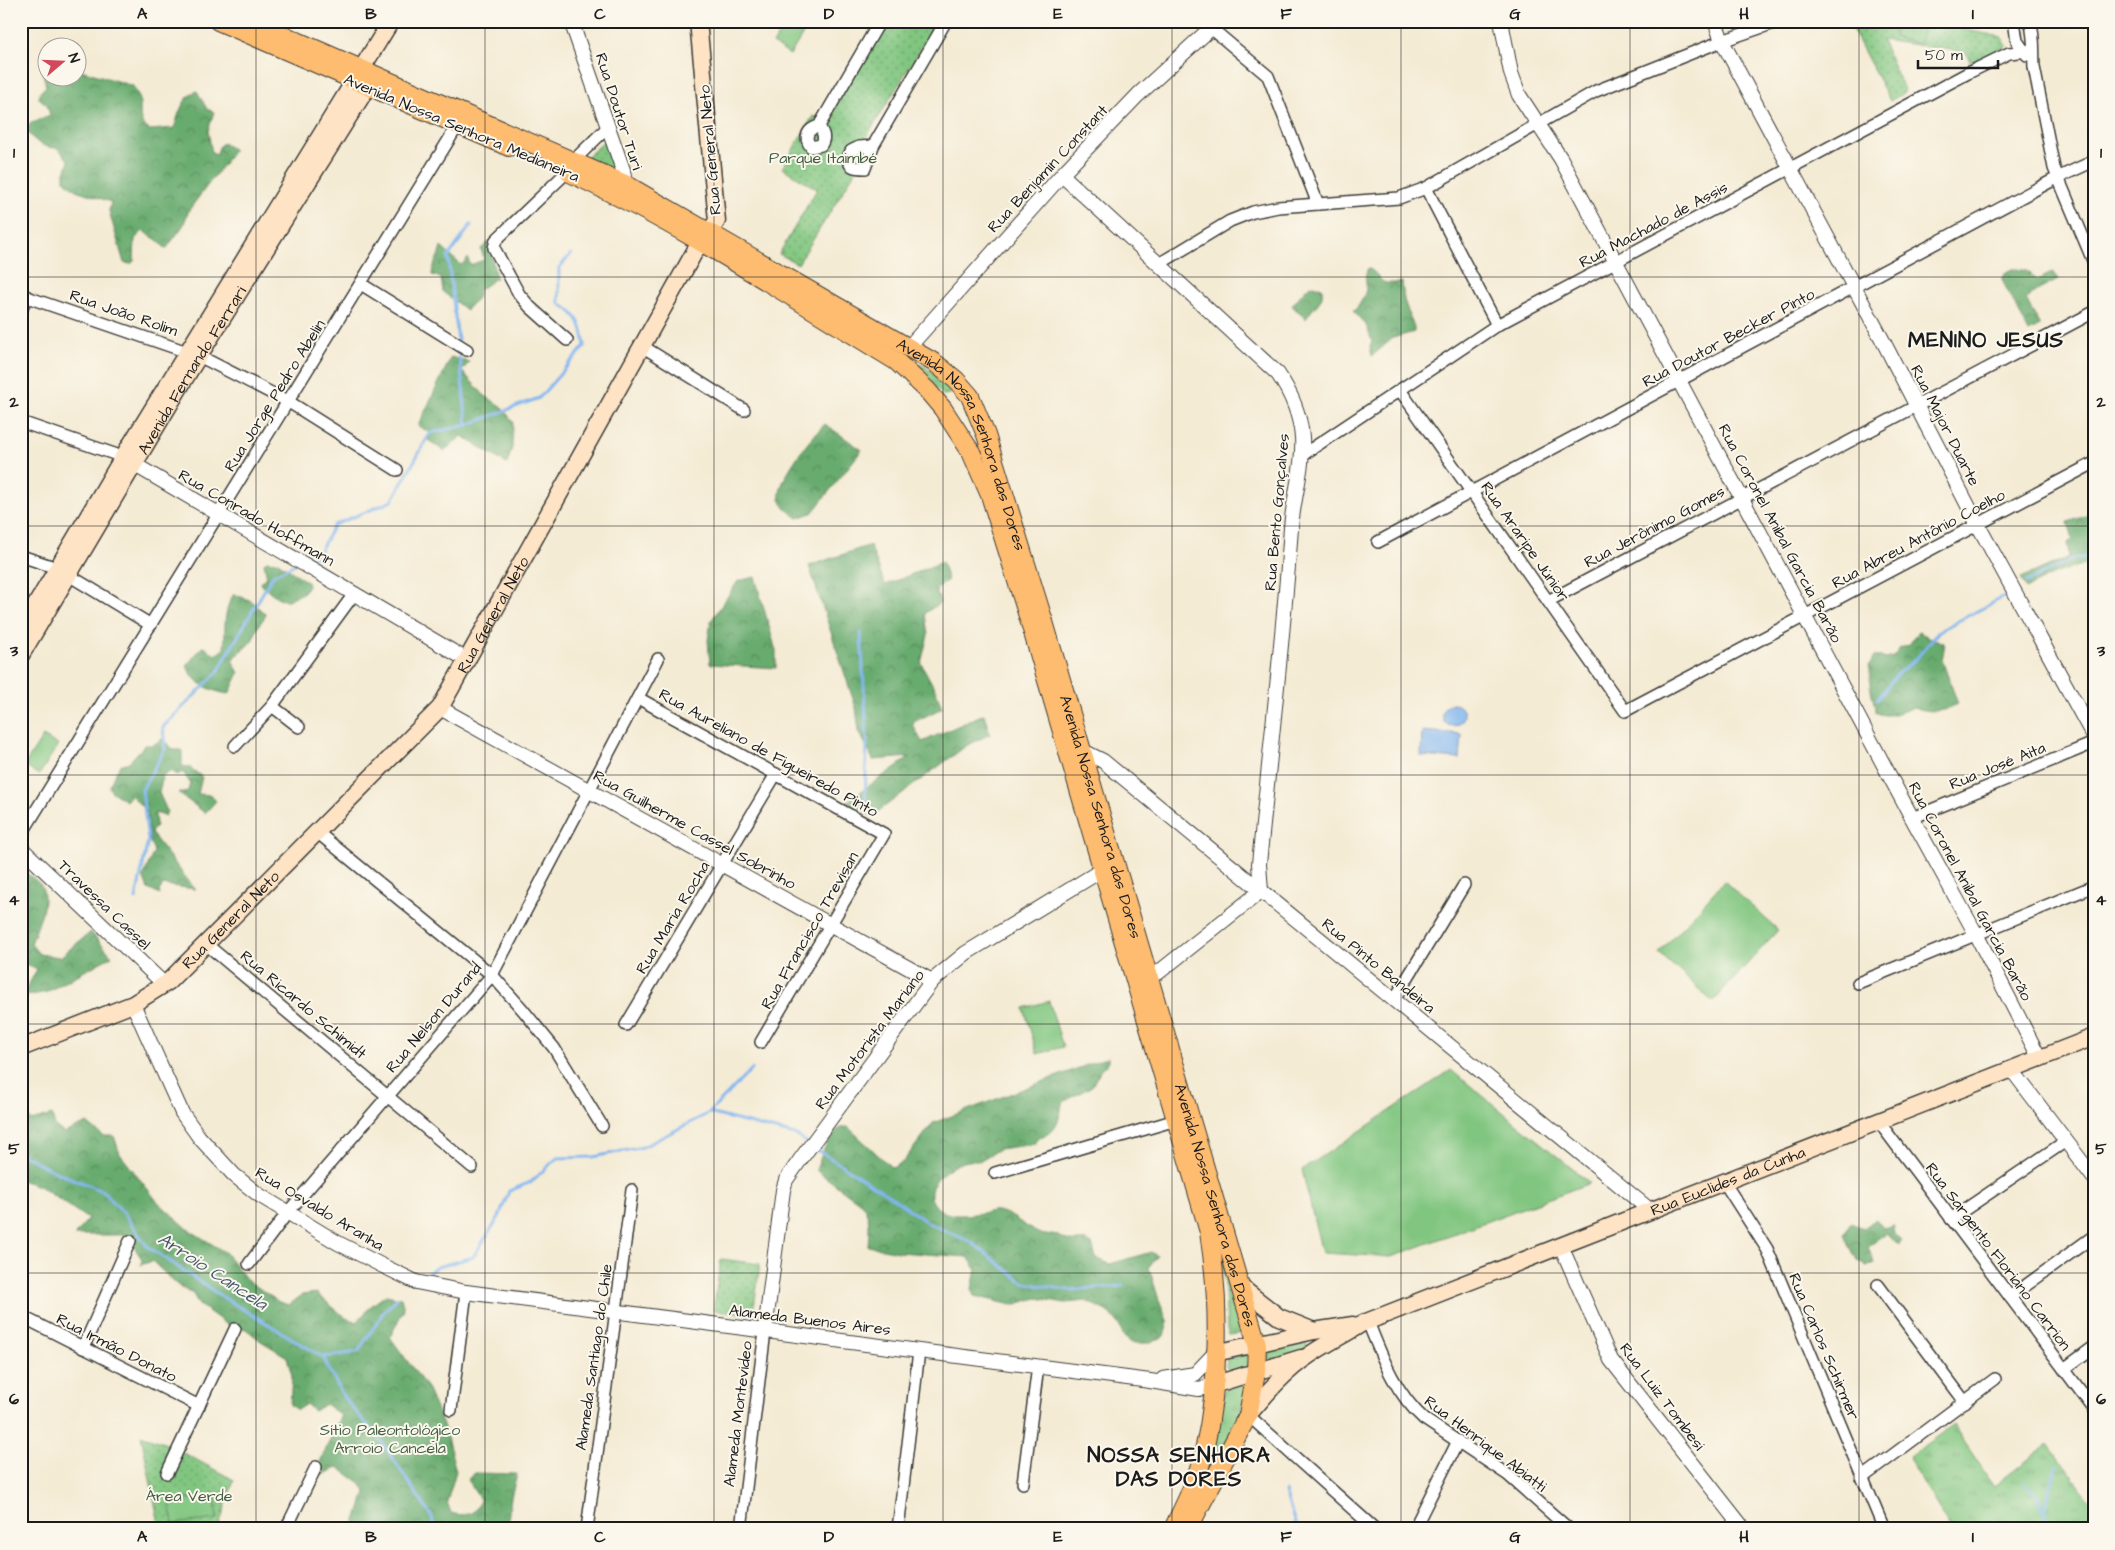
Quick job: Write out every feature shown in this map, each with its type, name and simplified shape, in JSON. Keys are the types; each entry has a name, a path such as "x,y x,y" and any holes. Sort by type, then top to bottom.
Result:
{"main road":[{"name":"Avenida Nossa Senhora Medianeira","path":"218,21 365,78 570,167 620,197 705,238"},
{"name":"Avenida Nossa Senhora Medianeira","path":"251,21 458,125 570,167 624,184 705,238"},
{"name":"Avenida Fernando Ferrari","path":"21,630 62,571 193,354 365,78 391,21"},
{"name":"Rua General Neto","path":"21,1048 133,1004 164,984 440,708 642,346 705,238 717,221 698,21"},
{"name":"Avenida Nossa Senhora das Dores","path":"705,238 935,363 956,380 970,396 985,432 1006,500 1075,753 1142,979 1242,1288 1257,1344 1256,1372 1248,1415 1188,1529"},
{"name":"Avenida Nossa Senhora das Dores","path":"705,238 896,361 922,385 943,409 971,452 990,495 1075,753 1102,870 1142,979 1176,1120 1210,1232 1216,1279 1213,1385 1204,1451 1196,1479 1173,1529"},
{"path":"943,409 970,396"},
{"name":"Avenida Fernando Ferrari","path":"21,655 62,571"},
{"name":"Rua Euclides da Cunha","path":"1248,1415 1268,1392 1308,1356 1364,1323 2094,1037"},
{"path":"1242,1288 1279,1316 1314,1331"},
{"name":"Rua Euclides da Cunha","path":"1215,1353 1314,1331 1364,1323"},
{"name":"Rua Euclides da Cunha","path":"1213,1385 1308,1356"}],"street":[{"name":"Rua Doutor Turi","path":"571,21 623,170 624,184"},
{"path":"819,126 880,21"},
{"path":"874,146 946,21"},
{"name":"Rua Coronel Anibal Garcia Barão","path":"1501,21 1511,73 1519,95 1561,159 1617,262 1912,818 1977,936 2040,1059"},
{"name":"Rua Major Duarte","path":"1715,21 1722,41 1917,404 1978,524 2094,737"},
{"path":"1159,264 1230,222 1253,212 1278,207 1399,198 1426,188 1596,91 1722,41 1780,21"},
{"path":"2014,21 2034,67 2057,178 2094,263"},
{"path":"1211,23 1268,76 1318,204"},
{"name":"Rua Benjamin Constant","path":"908,348 1062,175 1138,95 1211,23"},
{"path":"2024,47 2034,40 2032,23"},
{"name":"Rua Machado de Assis","path":"1301,456 1497,326 1790,169 2024,47"},
{"name":"Rua Jorge Pedro Abelin","path":"21,835 458,125"},
{"path":"566,340 530,307 519,294 494,248 496,240 608,127"},
{"name":"Rua Doutor Becker Pinto","path":"1378,542 2057,178 2094,161"},
{"name":"Rua Bento Gonçalves","path":"1062,175 1278,374 1288,388 1300,423 1301,456 1293,509 1287,591 1259,864 1261,891"},
{"path":"1426,188 1497,326"},
{"path":"361,284 467,350"},
{"path":"21,312 24,296"},
{"name":"Rua João Rolim","path":"24,296 193,354 289,402 397,470"},
{"name":"Rua Jerônimo Gomes","path":"1548,601 2094,312"},
{"path":"642,346 744,410"},
{"name":"Rua Araripe Júnior","path":"1400,390 1625,711"},
{"name":"Rua Conrado Hoffmann","path":"21,422 128,461 467,660"},
{"name":"Rua Abreu Antônio Coelho","path":"1625,711 2094,463"},
{"path":"21,556 62,571 151,625"},
{"path":"235,746 272,706 354,594"},
{"name":"Rua Nelson Durand","path":"249,1264 288,1212 492,975 658,659"},
{"name":"Rua Aureliano de Figueiredo Pinto","path":"638,698 884,834"},
{"path":"272,706 299,727"},
{"name":"Rua Guilherme Cassel Sobrinho","path":"440,708 932,981"},
{"name":"Rua José Aita","path":"1912,818 2094,743"},
{"name":"Rua Pinto Bandeira","path":"1075,753 1103,761 1651,1211"},
{"name":"Rua Maria Rocha","path":"626,1024 776,774"},
{"path":"317,832 492,975 554,1048 602,1126"},
{"name":"Rua Francisco Trevisan","path":"761,1042 884,834"},
{"name":"Travessa Cassel","path":"21,848 164,984"},
{"name":"Rua Motorista Mariano","path":"800,1160 932,981 966,953 1102,870"},
{"path":"1394,1000 1464,885"},
{"path":"1858,983 1977,936 2094,886"},
{"path":"1142,979 1160,972 1261,891"},
{"name":"Rua Ricardo Schimidt","path":"206,944 472,1167"},
{"name":"Rua Osvaldo Aranha","path":"133,1004 182,1113 199,1137 234,1175 259,1195 338,1243 416,1282 466,1292"},
{"path":"2012,1070 2094,1178"},
{"path":"995,1174 1176,1120"},
{"name":"Rua Sargento Floriano Carrion","path":"1879,1122 2094,1409"},
{"path":"1951,1219 2066,1141"},
{"name":"Alameda Montevideo","path":"741,1529 764,1331 783,1190 786,1180 800,1160"},
{"name":"Rua Carlos Schirmer","path":"1724,1182 1767,1249 1884,1529"},
{"name":"Alameda Santiago do Chile","path":"587,1529 632,1190"},
{"path":"2010,1297 2094,1236"},
{"path":"83,1348 130,1241"},
{"name":"Rua Luiz Tombesi","path":"1561,1246 1611,1360 1744,1529"},
{"path":"1878,1285 1965,1402"},
{"path":"452,1410 466,1292"},
{"name":"Alameda Buenos Aires","path":"466,1292 1150,1380 1199,1389 1213,1385"},
{"name":"Rua Irmão Donato","path":"21,1316 199,1406"},
{"name":"Rua Henrique Abiatti","path":"1364,1323 1401,1394 1413,1409 1424,1419 1508,1475 1569,1529"},
{"path":"167,1473 235,1329"},
{"path":"2064,1370 2094,1347"},
{"path":"898,1529 918,1351"},
{"name":"Alameda Buenos Aires","path":"1150,1380 1195,1374 1215,1353"},
{"path":"1023,1483 1038,1366"},
{"path":"1862,1478 1995,1380"},
{"path":"1248,1415 1375,1529"},
{"path":"1414,1529 1458,1441"},
{"path":"286,1529 316,1467"}],"green space":[{"path":"786,21 811,21 790,55 773,44"},
{"name":"Parque Itaimbé","path":"886,21 938,21 862,144 854,159 860,164 798,264 779,254 817,189 782,168 813,116 826,121"},
{"path":"1848,21 1922,21 2002,37 2007,46 1970,64 1970,58 1964,52 1882,40 1905,92 1890,101"},
{"path":"1898,22 1922,29 1919,44 1894,37"},
{"path":"88,72 133,86 140,99 141,121 150,130 174,128 184,102 197,91 207,109 214,112 208,131 212,153 216,155 220,145 224,143 234,150 189,210 183,226 166,249 157,240 143,231 135,239 134,261 131,264 124,263 109,211 111,202 76,190 64,180 69,161 58,148 41,144 27,132 30,123 50,115 47,105 39,98 39,93 44,88 88,88"},
{"path":"604,141 614,170 586,158"},
{"path":"489,242 496,278 479,290 477,298 466,310 443,292 441,278 432,275 433,268 441,247 461,265 468,258 470,265 484,260 481,249"},
{"path":"1368,268 1384,282 1402,282 1404,300 1414,328 1414,332 1393,338 1372,356 1370,346 1372,341 1366,325 1353,311 1364,295"},
{"path":"2012,269 2026,271 2037,280 2054,272 2058,280 2026,299 2040,326 2029,332 2002,280 2006,272"},
{"path":"1311,285 1322,288 1322,297 1306,319 1292,305"},
{"path":"451,357 469,362 462,371 484,395 502,407 513,422 512,448 507,464 462,436 444,451 428,440 431,433 418,426"},
{"path":"920,363 948,384 951,389 950,394 943,395 916,368"},
{"path":"825,424 862,450 812,513 798,518 783,505 780,499 780,491 796,459"},
{"path":"2088,515 2094,517 2094,565 2086,565 2059,572 2026,589 2021,578 2069,557 2067,543 2073,540 2068,522"},
{"path":"870,545 885,585 942,562 948,580 936,589 940,603 925,613 928,635 921,663 936,691 942,708 912,723 922,742 984,714 990,734 966,746 872,816 846,802 910,757 873,760 859,731 856,708 809,566"},
{"path":"267,561 278,562 307,582 308,585 304,592 286,601 277,597 260,584 267,577 264,563"},
{"path":"755,577 776,651 776,668 710,664 708,640 711,621 738,581"},
{"path":"234,594 252,601 266,615 252,641 232,660 239,673 229,694 203,686 193,677 187,665 202,647 215,655 224,649 226,614"},
{"path":"1918,632 1945,644 1942,660 1958,704 1948,709 1937,711 1914,707 1890,715 1875,712 1870,686 1869,666 1875,655 1886,659 1893,657 1900,648 1909,645"},
{"path":"43,736 58,745 39,775 24,766"},
{"path":"162,739 174,750 182,750 182,766 189,767 202,777 198,794 211,795 216,801 205,813 178,793 188,791 190,783 183,772 177,775 170,771 163,775 159,793 167,811 165,816 155,813 156,825 151,833 195,889 163,885 159,891 160,895 148,889 143,877 154,851 150,842 147,812 131,795 126,801 111,791 109,786 120,765 129,762 145,745 153,745"},
{"path":"21,869 40,884 44,894 41,916 31,944 39,954 60,957 91,932 112,956 47,992 22,997 37,969 21,962"},
{"path":"1724,881 1778,930 1713,1002 1659,953"},
{"path":"1049,1001 1063,1047 1037,1054 1024,1008"},
{"path":"1108,1057 1108,1063 1100,1071 1092,1086 1062,1103 1057,1123 1050,1132 1039,1138 1034,1144 999,1149 979,1161 960,1163 950,1168 935,1183 931,1191 932,1200 942,1211 953,1215 993,1211 1003,1212 1039,1233 1045,1235 1052,1234 1070,1241 1088,1242 1092,1244 1096,1258 1110,1264 1151,1252 1157,1256 1149,1268 1168,1323 1164,1336 1151,1343 1132,1343 1124,1337 1117,1321 1106,1311 1086,1301 1065,1303 1037,1298 1012,1305 974,1296 972,1289 976,1269 968,1257 898,1252 868,1246 868,1220 863,1205 817,1171 828,1141 836,1131 842,1128 848,1127 892,1168 903,1162 933,1123"},
{"path":"1451,1070 1590,1183 1391,1257 1322,1253 1302,1170"},
{"name":"Sítio Paleontológico Arroio Cancela","path":"24,1108 31,1121 52,1115 55,1126 64,1133 87,1123 103,1136 114,1136 120,1154 157,1201 188,1229 226,1253 247,1280 279,1302 289,1305 302,1295 316,1293 346,1318 357,1322 372,1305 386,1295 401,1298 404,1309 390,1337 427,1388 445,1430 456,1471 447,1502 451,1513 466,1515 476,1509 480,1499 467,1480 475,1473 517,1474 511,1497 507,1529 353,1529 366,1492 359,1482 338,1467 323,1475 320,1462 341,1415 325,1404 314,1411 306,1404 297,1410 290,1405 292,1376 287,1357 246,1329 226,1324 199,1305 193,1294 176,1284 152,1261 141,1265 142,1259 129,1235 75,1235 88,1219 39,1186 21,1180 21,1110"},
{"path":"1202,1175 1246,1333 1229,1335 1227,1329 1224,1273"},
{"path":"1876,1219 1883,1228 1894,1225 1893,1232 1901,1240 1899,1245 1886,1233 1868,1247 1874,1263 1867,1266 1857,1260 1844,1235 1850,1223 1864,1228"},
{"path":"721,1259 760,1264 753,1315 713,1310"},
{"path":"1306,1342 1308,1348 1267,1364 1267,1346"},
{"path":"1245,1353 1248,1356 1249,1369 1230,1372 1226,1367 1227,1357"},
{"path":"1250,1381 1237,1423 1181,1520 1213,1442 1224,1390"},
{"path":"1953,1425 1994,1486 2048,1444 2094,1506 2094,1512 2074,1529 1951,1529 1908,1457"},
{"name":"Área Verde","path":"141,1435 167,1444 234,1480 218,1529 160,1529"},
{"path":"215,1496 217,1519 173,1524 170,1501"}],"water":[{"path":"1453,704 1461,707 1464,715 1461,723 1453,726 1445,723 1442,715 1445,707"},
{"path":"1422,731 1462,734 1460,759 1421,756"}],"waterway":[{"path":"458,341 448,257 471,225"},
{"path":"467,425 539,398 585,346 578,320 559,303 559,268 571,254"},
{"path":"306,560 317,556 334,525 392,501 430,433 467,425 459,350"},
{"path":"2026,582 2073,559 2094,556"},
{"path":"136,899 148,840 142,790 165,749 163,727 217,673 273,575 295,564"},
{"path":"1877,700 1897,674 1916,659 1939,631 2006,596"},
{"path":"861,633 867,738 865,800"},
{"path":"709,1113 752,1069"},
{"path":"425,1275 437,1267 473,1257 499,1217 509,1191 531,1182 557,1158 593,1157 643,1147 709,1113 795,1135 808,1143"},
{"path":"813,1147 890,1196 928,1223 971,1242 1024,1283 1069,1290 1123,1286"},
{"name":"Arroio Cancela","path":"21,1153 53,1171 103,1191 123,1212 147,1246 221,1296 323,1357"},
{"path":"323,1357 358,1352 385,1310 397,1298"},
{"path":"323,1357 344,1398 381,1441 432,1517 434,1529"},
{"path":"2048,1529 2045,1511 2056,1465"},
{"path":"2025,1484 2038,1496 2044,1511"},
{"path":"1285,1492 1297,1529"}],"district":[{"name":"MENINO JESUS","path":"1986,340"},
{"name":"NOSSA SENHORA DAS DORES","path":"1179,1467"}]}
